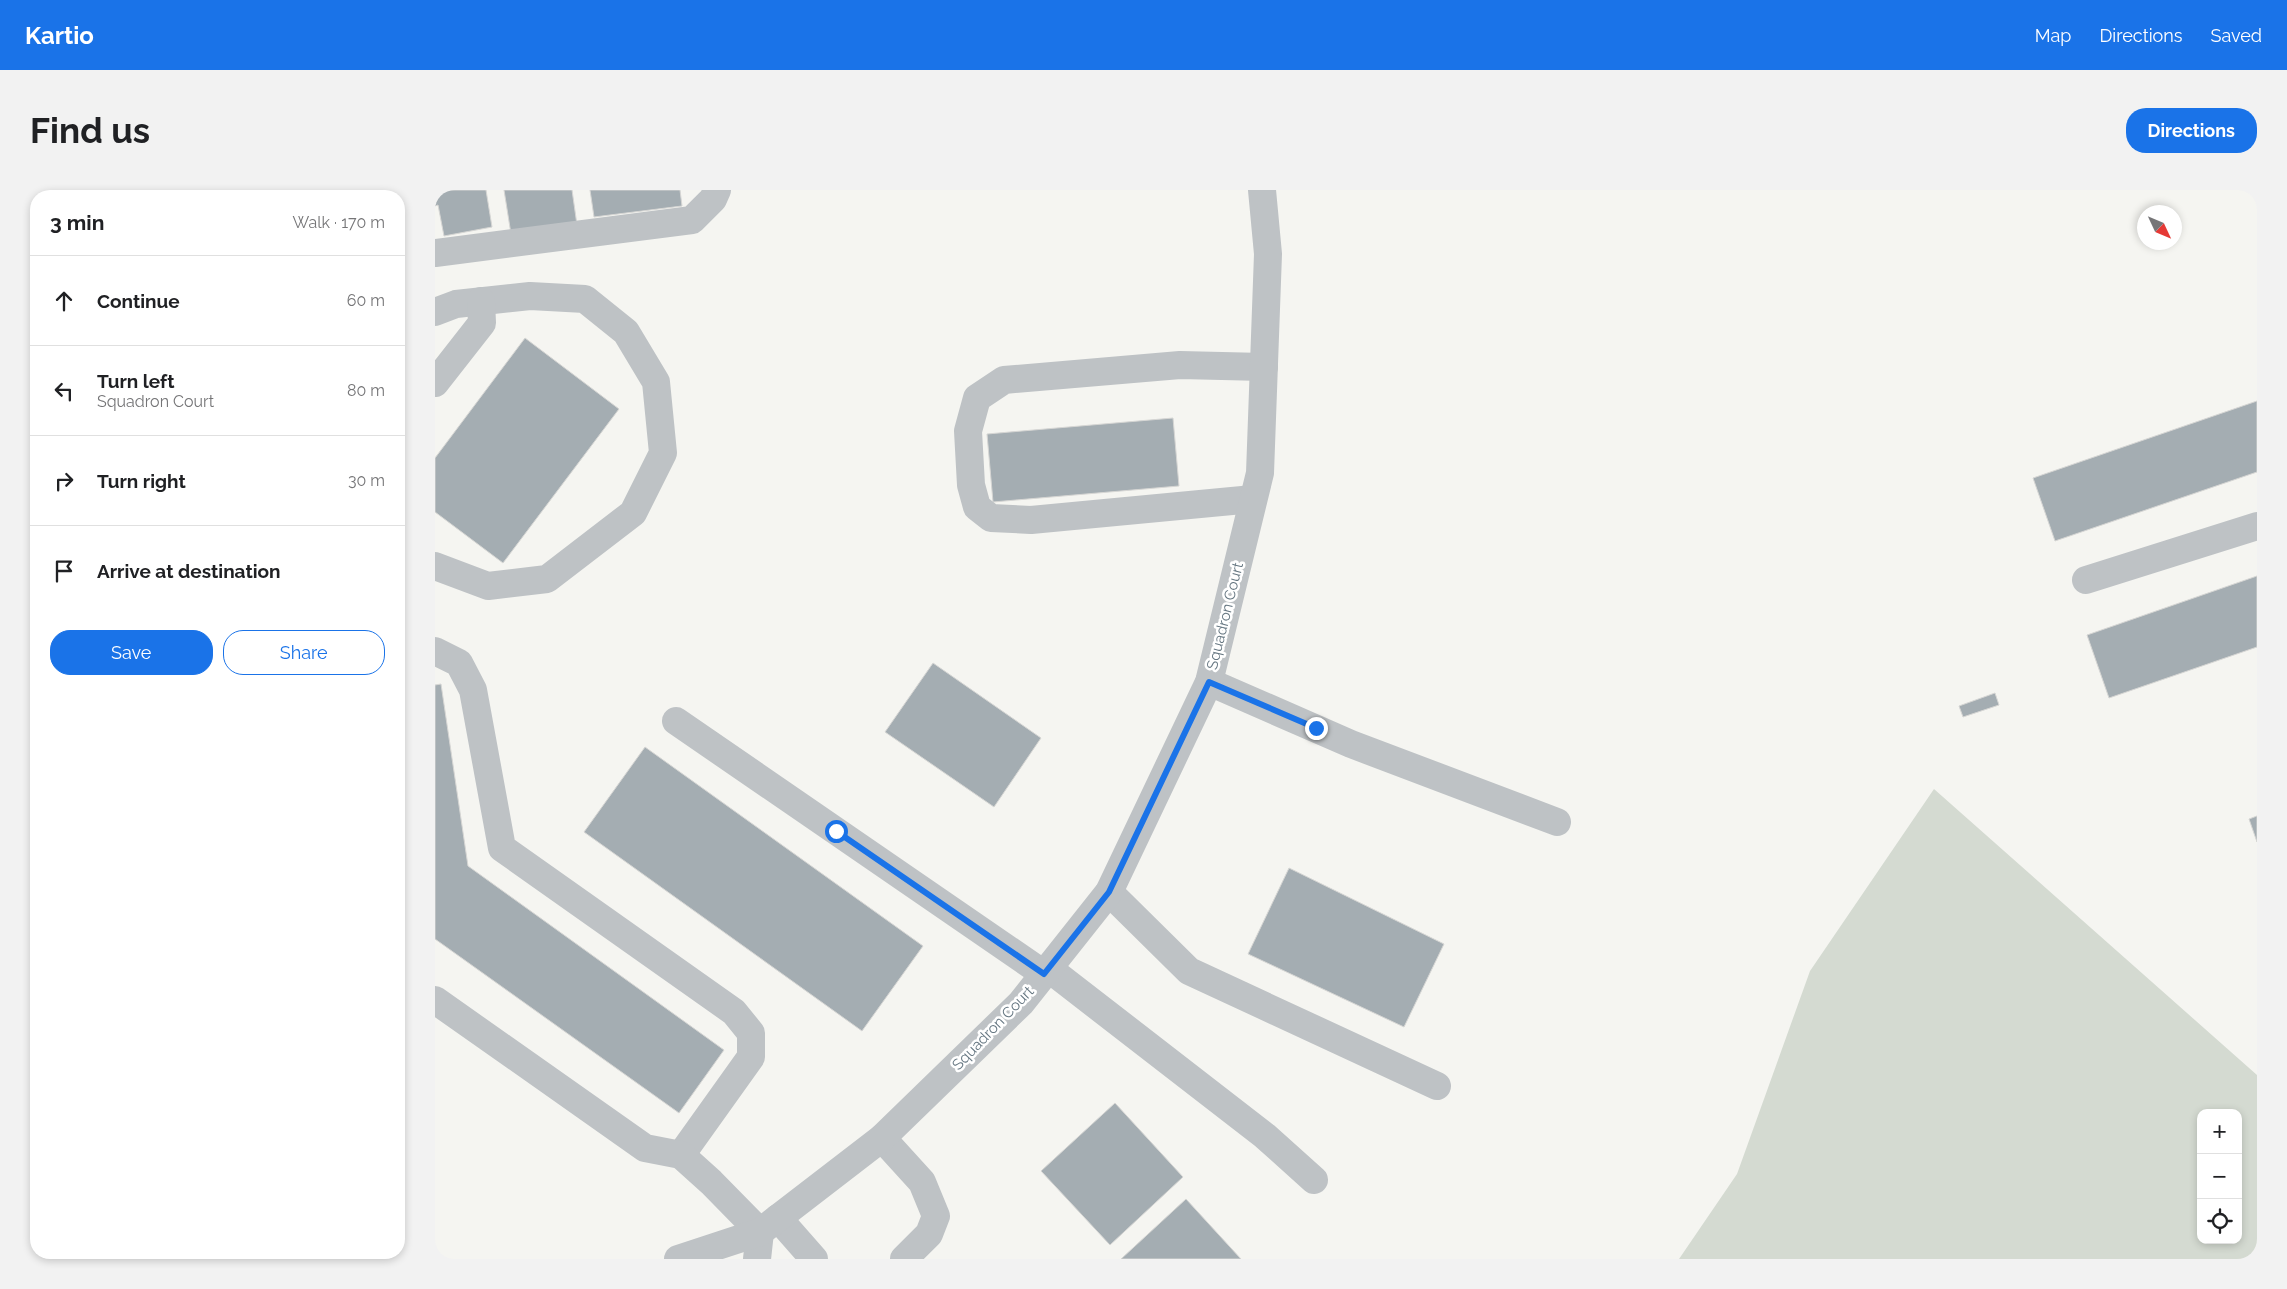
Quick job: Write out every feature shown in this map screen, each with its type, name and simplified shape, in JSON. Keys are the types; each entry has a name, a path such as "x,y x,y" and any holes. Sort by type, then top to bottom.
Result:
{"street":[{"path":"435,253 692,220 713,199 717,190"},
{"name":"Squadron Court","path":"678,1259 769,1225 882,1138 1021,1003 1109,892 1209,682 1260,473 1268,254 1261,190"},
{"path":"435,312 456,304 530,296 585,299 626,332 656,382 663,453 633,513 547,579 487,586 435,566"},
{"path":"435,383 482,322 481,301"},
{"path":"1253,499 1031,520 991,518 977,507 971,485 968,431 977,398 1004,380 1180,365 1263,367"},
{"path":"2086,580 2257,526"},
{"path":"435,651 459,663 473,690 502,848 734,1012 751,1033 751,1057 681,1155"},
{"path":"1209,682 1351,744 1557,822"},
{"path":"676,721 1046,971 1265,1136 1315,1180"},
{"path":"1109,892 1189,971 1437,1086"},
{"path":"435,1000 645,1148 681,1155 711,1182 814,1259"},
{"path":"882,1138 922,1182 936,1216 929,1234 904,1259"},
{"path":"757,1259 769,1225"}],"shaded area":[{"path":"1934,789 2257,1075 2257,1259 1679,1259 1737,1174 1810,971"}],"building":[{"path":"435,190 486,190 492,227 444,236 438,205 435,206"},
{"path":"504,190 572,190 577,225 511,234"},
{"path":"590,190 680,190 682,206 594,217"},
{"path":"525,338 619,409 503,563 435,512 435,458"},
{"path":"2257,401 2257,472 2055,541 2033,478"},
{"path":"1173,418 1179,486 993,502 987,434"},
{"path":"2257,576 2257,647 2109,698 2087,635"},
{"path":"933,663 1041,738 994,807 885,732"},
{"path":"441,684 468,866 724,1050 679,1113 435,939 435,685"},
{"path":"1995,693 1999,705 1963,717 1959,706"},
{"path":"645,747 923,946 862,1031 584,832"},
{"path":"2257,816 2257,842 2249,819"},
{"path":"1289,868 1444,944 1404,1027 1248,954"},
{"path":"1115,1103 1183,1177 1110,1245 1041,1171"},
{"path":"1186,1199 1241,1259 1121,1259"}],"route":[{"path":"836,831 1044,974 1109,892 1209,682 1316,728"}]}
